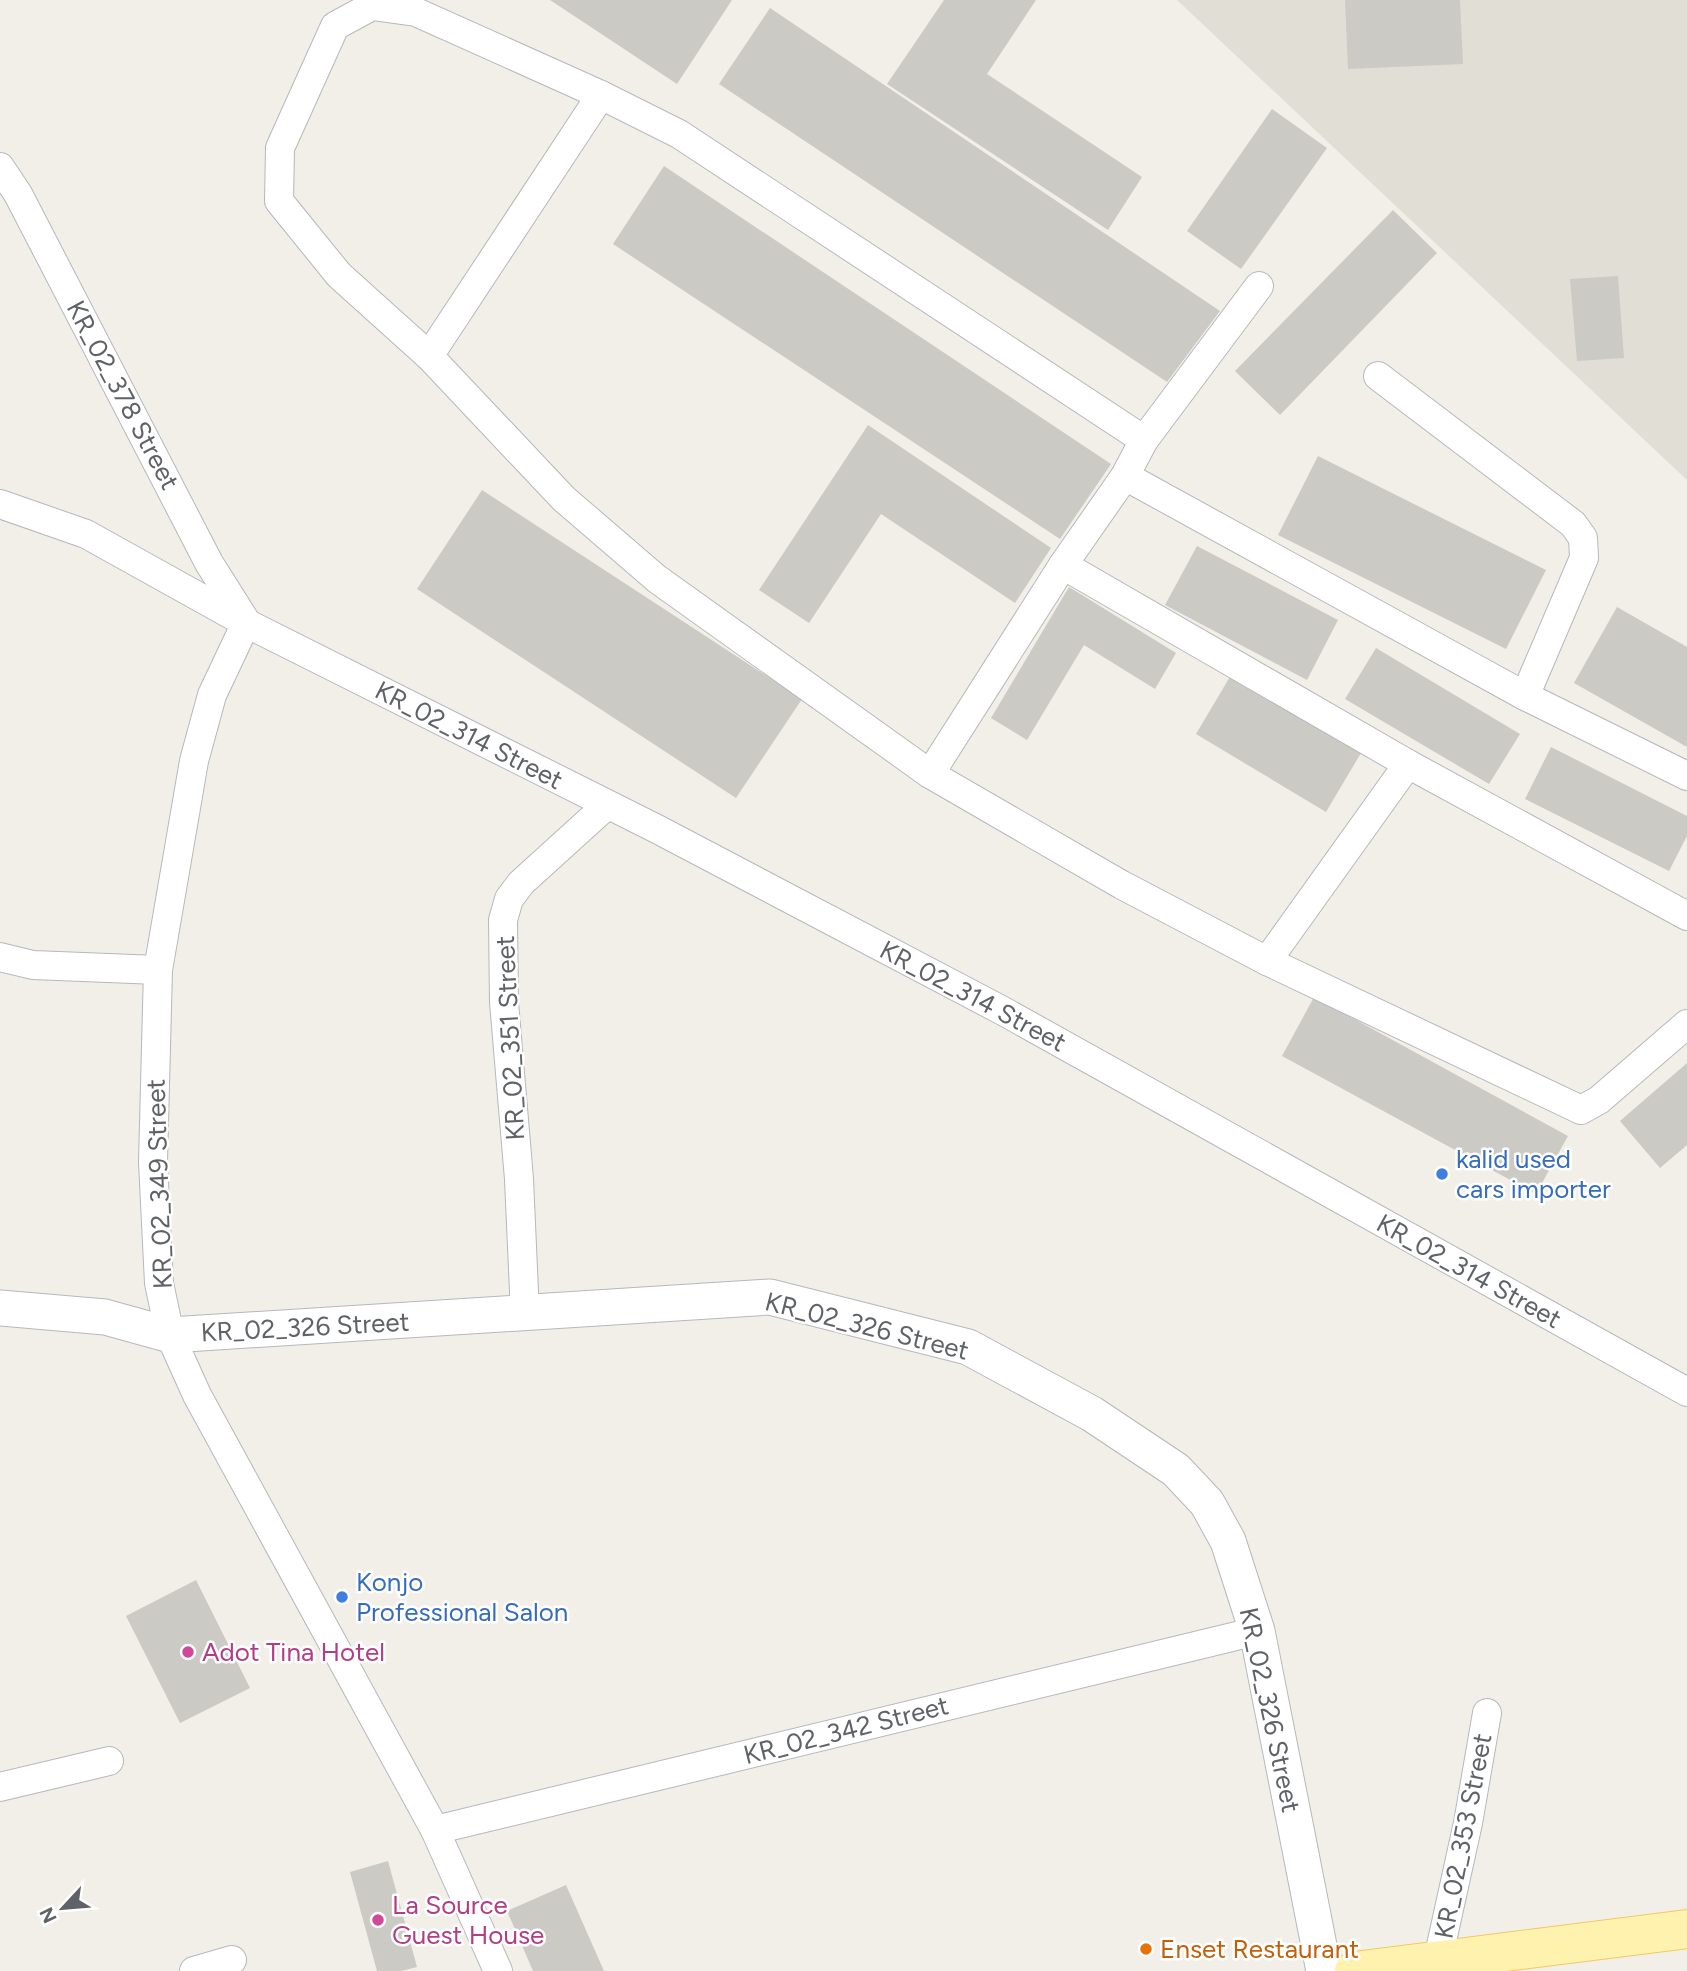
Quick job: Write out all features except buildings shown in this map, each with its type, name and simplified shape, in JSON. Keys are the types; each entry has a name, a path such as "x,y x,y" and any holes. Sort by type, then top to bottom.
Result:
{"main road":[{"path":"1354,1971 1687,1929"}],"street":[{"path":"1144,440 679,134 601,95 416,12 372,6 335,26 280,148 279,201 339,275 429,356 564,499 657,579 930,774 1122,885 1267,961 1581,1110 1599,1100 1687,1024"},
{"path":"429,356 601,95"},
{"name":"KR_02_378 Street","path":"0,167 43,243 209,563 246,623"},
{"path":"930,774 1063,565 1125,477 1144,440 1259,286"},
{"path":"1378,376 1573,524 1583,538 1584,558 1525,696"},
{"path":"1125,477 1525,696 1687,776"},
{"name":"KR_02_314 Street","path":"0,504 86,534 246,623 607,805 1003,1011 1687,1392"},
{"path":"1063,565 1408,764 1687,916"},
{"name":"KR_02_349 Street","path":"246,623 212,695 194,761 158,970 153,1162 159,1283 170,1335 204,1407 435,1830 498,1971"},
{"path":"1267,961 1408,764"},
{"name":"KR_02_351 Street","path":"525,1314 519,1179 504,1002 503,920 509,899 521,883 607,805"},
{"path":"0,957 33,965 158,970"},
{"name":"KR_02_326 Street","path":"0,1308 105,1317 170,1335 770,1297 968,1347 1092,1414 1176,1469 1207,1503 1228,1541 1257,1631 1324,1971"},
{"name":"KR_02_342 Street","path":"435,1830 1257,1631"},
{"name":"KR_02_353 Street","path":"1438,1959 1468,1823 1487,1713"},
{"path":"0,1787 109,1761"},
{"path":"194,1971 232,1960"}],"shaded area":[{"path":"1177,0 1687,0 1687,480"}],"place":[{"name":"kalid used cars importer","path":"1442,1174"},
{"name":"Konjo Professional Salon","path":"342,1597"},
{"name":"Adot Tina Hotel","path":"188,1652"},
{"name":"La Source Guest House","path":"378,1920"},
{"name":"Enset Restaurant","path":"1146,1949"}]}
